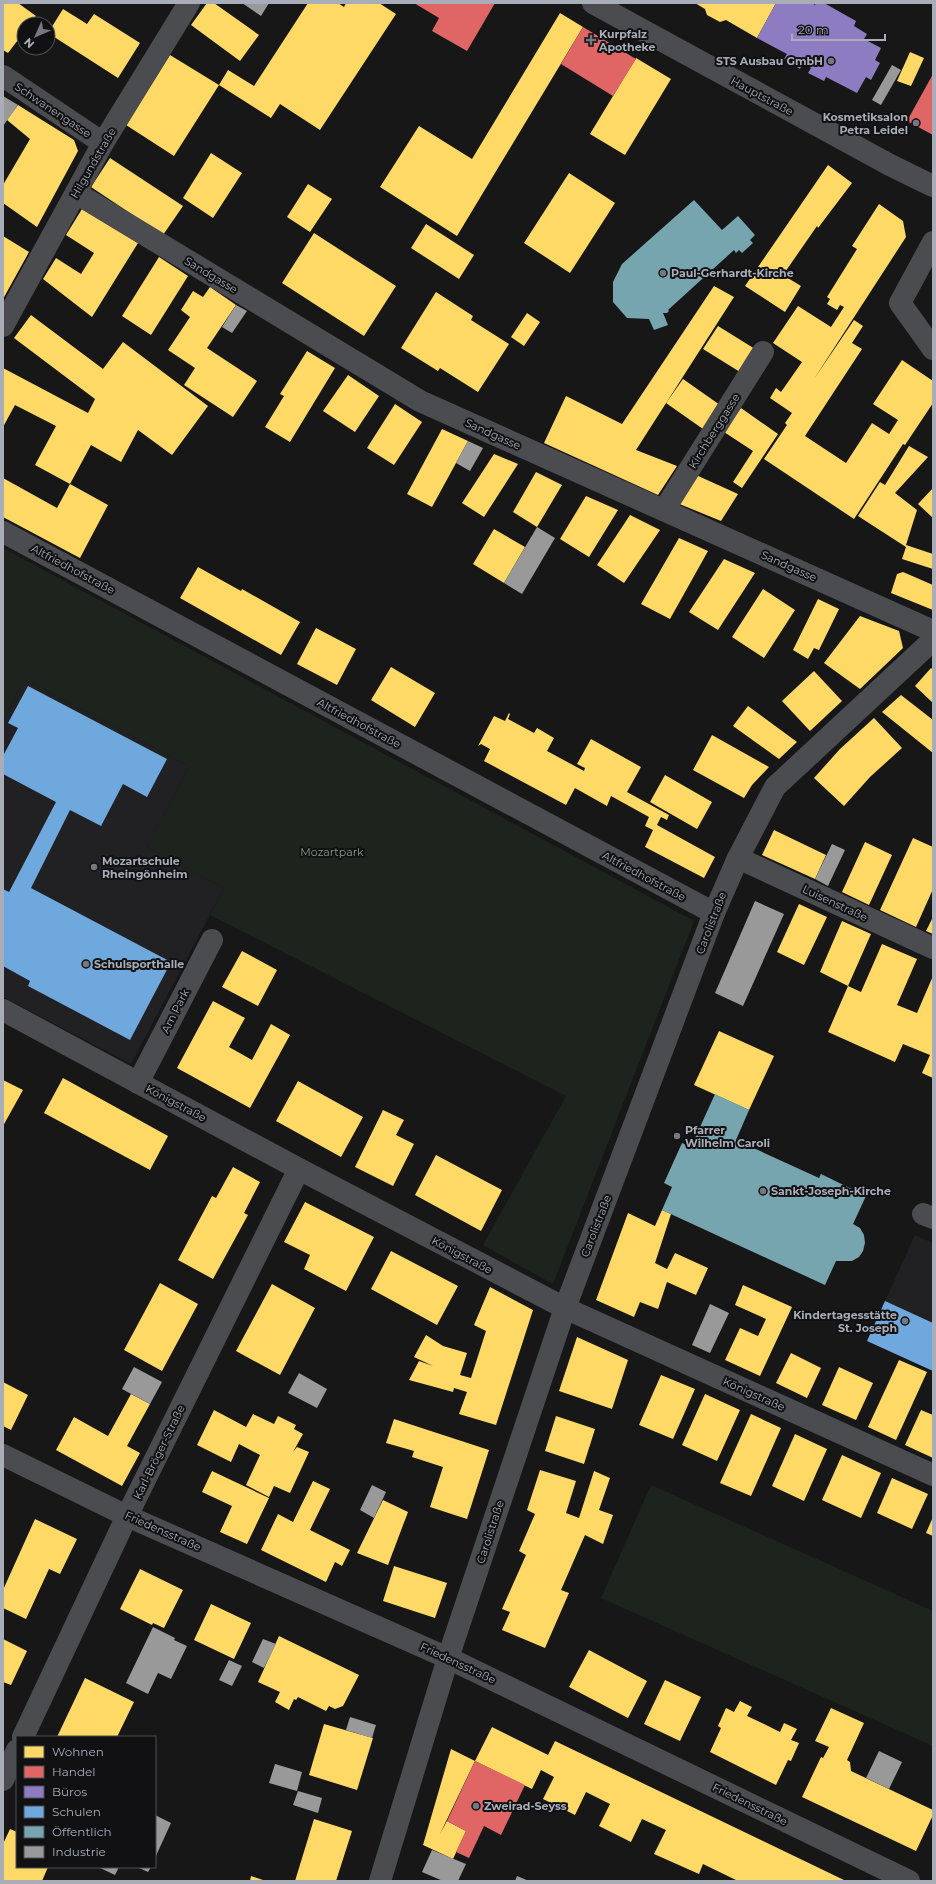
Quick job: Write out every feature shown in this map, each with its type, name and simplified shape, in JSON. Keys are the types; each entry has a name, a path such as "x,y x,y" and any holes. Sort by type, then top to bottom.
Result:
{"street":[{"name":"Hilgundstraße","path":"3,326 103,144 189,3"},
{"name":"Hauptstraße","path":"593,3 890,165 933,186"},
{"name":"Schwanengasse","path":"3,76 103,144"},
{"name":"Sandgasse","path":"76,193 420,401 933,631"},
{"path":"933,242 900,303 933,349"},
{"name":"Kirchberggasse","path":"664,510 763,352"},
{"name":"Altfriedhofstraße","path":"3,532 714,913"},
{"name":"Carolistraße","path":"380,1881 448,1658 565,1308 714,913 738,858 775,787 933,640"},
{"name":"Luisenstraße","path":"738,858 933,948"},
{"name":"Am Park","path":"138,1083 212,940"},
{"name":"Königstraße","path":"3,1010 299,1169 565,1308 933,1475"},
{"name":"Karl-Bröger-Straße","path":"23,1736 127,1516 299,1169"},
{"name":"Friedensstraße","path":"3,1455 127,1516 448,1658 899,1878"},
{"path":"3,1780 16,1752"}],"shaded area":[{"name":"Mozartschule Rheingönheim","path":"25,679 189,766 147,847 224,888 131,1064 3,997 3,722"},
{"name":"Kindertagesstätte St. Joseph","path":"915,1235 933,1243 933,1371 867,1341"}],"green space":[{"name":"Mozartpark","path":"3,548 694,921 553,1284 483,1245 566,1096 210,915 224,888 147,847 189,766 25,679 3,722"},
{"path":"651,1485 933,1611 933,1746 601,1598"}],"building: Wohnen":[{"path":"3,3 18,3 36,16 16,16 16,42 8,53 3,50"},
{"path":"207,3 214,3 259,35 240,61 191,25"},
{"path":"308,3 338,3 344,7 346,3 379,3 396,14 320,130 280,104 271,118 219,85 228,70 254,86"},
{"path":"695,3 776,3 757,38 726,20 720,22 707,15 705,9"},
{"path":"63,9 87,24 94,14 140,43 118,78 56,38 56,20"},
{"path":"560,13 583,27 457,236 380,187 419,126 472,159"},
{"path":"910,52 924,58 911,86 897,81"},
{"path":"170,55 219,85 174,156 126,125"},
{"path":"636,58 671,79 625,155 590,134"},
{"path":"18,105 74,140 78,151 37,227 3,203 3,185 30,139 7,120"},
{"path":"211,153 242,173 213,218 183,198"},
{"path":"110,158 183,206 163,235 91,187"},
{"path":"828,165 852,183 818,228 817,226 783,275 801,286 785,312 745,286"},
{"path":"569,173 615,203 570,273 524,243"},
{"path":"308,184 332,199 310,232 287,217"},
{"path":"879,204 903,221 906,237 814,379 854,320 863,326 852,343 862,349 805,436 846,463 872,423 889,434 898,420 873,404 902,360 933,381 933,403 905,445 903,444 854,519 764,459 787,425 785,423 792,413 770,398 776,388 781,392 802,362 773,343 798,306 831,327 844,307 840,305 837,310 827,304 830,299 827,297 857,249 852,246"},
{"path":"82,209 138,243 92,317 43,279 56,258 81,274 94,253 66,235"},
{"path":"426,224 474,255 459,279 411,248"},
{"path":"314,233 396,286 364,336 282,283"},
{"path":"3,236 29,252 3,299"},
{"path":"159,257 188,276 151,335 122,316"},
{"path":"714,286 734,297 636,450 677,466 658,495 544,443 566,396 622,424"},
{"path":"210,287 236,305 207,348 257,381 233,417 184,385 195,368 168,350 190,317 181,310 193,291 203,297"},
{"path":"436,292 473,316 471,320 509,344 478,392 440,368 438,371 401,348"},
{"path":"527,313 540,322 524,346 511,337"},
{"path":"31,315 103,369 123,342 208,406 172,455 138,430 121,462 91,445 70,484 35,465 56,426 15,405 3,427 3,368 88,413 95,399 14,338"},
{"path":"718,326 755,349 740,372 703,349"},
{"path":"307,351 335,368 290,442 265,427 284,396 280,394"},
{"path":"348,375 379,396 355,432 323,411"},
{"path":"683,379 720,405 703,429 666,403"},
{"path":"395,404 422,422 394,465 367,448"},
{"path":"741,408 778,434 742,488 733,482 753,451 724,432"},
{"path":"442,429 468,441 432,507 407,494"},
{"path":"909,446 928,457 895,493 917,510 906,545 933,554 933,569 902,559 906,547 858,516 880,482 885,485"},
{"path":"494,454 518,464 484,517 462,503"},
{"path":"536,472 562,485 537,527 513,512"},
{"path":"696,475 738,494 721,521 677,503"},
{"path":"3,478 57,508 70,484 108,505 80,558 3,517"},
{"path":"933,488 933,518 918,504"},
{"path":"586,496 618,510 589,557 560,539"},
{"path":"630,515 660,530 624,583 597,565"},
{"path":"494,529 525,547 504,583 473,564"},
{"path":"679,538 708,551 670,619 641,604"},
{"path":"724,559 755,573 718,630 689,612"},
{"path":"198,567 241,591 242,589 300,622 281,655 180,598"},
{"path":"903,572 933,585 933,610 891,593 897,574"},
{"path":"763,589 795,610 764,658 732,637"},
{"path":"818,599 839,609 819,650 814,648 808,659 793,650"},
{"path":"860,616 899,631 903,648 860,689 824,663"},
{"path":"316,628 356,649 337,685 297,664"},
{"path":"391,667 435,693 415,727 371,700"},
{"path":"931,668 933,670 933,703 915,686"},
{"path":"814,671 842,701 810,731 782,701"},
{"path":"901,695 933,720 933,753 882,712"},
{"path":"748,706 797,742 779,759 733,726"},
{"path":"509,713 508,719 534,733 537,728 554,738 547,751 584,771 585,768 577,764 591,739 641,767 627,792 669,815 667,820 661,817 657,825 715,857 704,878 645,847 653,830 645,826 649,817 611,796 607,806 575,788 566,805 484,761 490,749 481,744 478,746 494,716 505,721"},
{"path":"874,718 902,748 870,777 844,806 814,778 840,749"},
{"path":"712,735 769,767 752,785 744,798 693,770"},
{"path":"665,775 712,802 697,829 650,802"},
{"path":"774,830 826,855 815,879 762,855"},
{"path":"913,838 933,847 933,889 916,927 880,910"},
{"path":"865,842 892,855 869,905 842,892"},
{"path":"799,904 827,917 804,965 777,952"},
{"path":"933,917 933,934 926,931"},
{"path":"842,921 871,934 848,986 820,972"},
{"path":"882,944 917,959 897,1005 917,1013 933,976 933,1078 922,1073 930,1055 903,1044 895,1062 828,1032 848,986 861,992"},
{"path":"242,951 277,970 258,1006 222,987"},
{"path":"213,1001 245,1018 229,1047 252,1060 271,1024 290,1035 250,1108 177,1068"},
{"path":"719,1031 774,1056 749,1110 694,1085"},
{"path":"63,1078 168,1136 150,1170 44,1113"},
{"path":"3,1080 23,1090 3,1126"},
{"path":"298,1081 363,1117 341,1157 276,1121"},
{"path":"383,1110 404,1120 396,1135 414,1144 393,1186 355,1167"},
{"path":"436,1155 502,1190 481,1231 415,1195"},
{"path":"233,1167 260,1182 244,1213 248,1215 213,1279 178,1260 212,1196 216,1198"},
{"path":"305,1202 374,1237 346,1291 304,1269 310,1255 284,1242"},
{"path":"662,1210 671,1214 655,1263 667,1269 675,1253 708,1268 696,1295 667,1282 658,1309 640,1302 634,1317 596,1300 628,1213 655,1226"},
{"path":"391,1251 458,1286 437,1325 371,1289"},
{"path":"160,1283 198,1304 162,1371 124,1350"},
{"path":"272,1284 315,1308 280,1375 236,1351"},
{"path":"743,1285 792,1307 760,1376 725,1360 740,1328 758,1336 766,1319 735,1305"},
{"path":"490,1287 533,1310 496,1425 459,1414 467,1392 454,1388 453,1392 409,1380 419,1361 433,1366 414,1357 426,1335 443,1346 467,1353 460,1375 471,1378 486,1331 474,1325"},
{"path":"577,1337 628,1360 612,1409 559,1391"},
{"path":"791,1353 821,1368 807,1398 776,1383"},
{"path":"899,1360 927,1372 896,1440 868,1427"},
{"path":"839,1367 873,1383 856,1420 822,1405"},
{"path":"661,1375 695,1389 673,1439 639,1425"},
{"path":"3,1382 28,1395 11,1430 3,1426"},
{"path":"131,1394 150,1404 127,1446 140,1453 122,1486 56,1450 74,1417 108,1436"},
{"path":"705,1394 740,1410 717,1461 682,1445"},
{"path":"214,1410 246,1427 253,1414 274,1424 278,1416 296,1425 294,1429 303,1434 293,1452 297,1447 309,1452 290,1493 274,1486 269,1497 246,1485 260,1455 239,1444 231,1462 197,1445"},
{"path":"921,1410 933,1415 933,1458 905,1445"},
{"path":"751,1414 781,1428 751,1496 720,1483"},
{"path":"556,1416 595,1429 584,1464 545,1451"},
{"path":"394,1419 489,1450 467,1519 430,1507 443,1467 412,1457 414,1451 386,1443"},
{"path":"795,1434 827,1449 804,1501 772,1486"},
{"path":"842,1455 881,1473 861,1518 822,1500"},
{"path":"540,1470 576,1481 566,1513 579,1518 594,1471 610,1478 599,1510 613,1515 603,1544 585,1535 561,1590 569,1593 545,1648 502,1630 510,1612 502,1609 526,1555 519,1551 535,1514 527,1510"},
{"path":"212,1471 269,1498 247,1544 220,1532 232,1506 202,1492"},
{"path":"892,1478 928,1494 912,1529 877,1513"},
{"path":"313,1481 330,1489 310,1530 350,1550 342,1566 335,1562 326,1582 261,1550 278,1514 293,1522"},
{"path":"383,1500 408,1512 388,1565 357,1553"},
{"path":"933,1517 933,1536 926,1533"},
{"path":"35,1519 77,1539 60,1574 49,1569 26,1619 3,1608 3,1590"},
{"path":"394,1566 447,1583 435,1618 383,1601"},
{"path":"140,1569 183,1590 164,1628 153,1623 152,1625 120,1609"},
{"path":"211,1604 251,1623 234,1659 194,1640"},
{"path":"279,1636 359,1675 343,1706 335,1709 329,1706 326,1711 298,1697 296,1700 294,1699 289,1710 275,1702 280,1692 258,1682"},
{"path":"3,1639 27,1651 11,1685 3,1682"},
{"path":"589,1650 647,1681 628,1718 569,1687"},
{"path":"85,1678 134,1702 117,1736 57,1736"},
{"path":"665,1680 701,1697 680,1741 644,1724"},
{"path":"740,1701 752,1707 747,1716 780,1732 784,1723 797,1729 791,1740 799,1743 791,1761 788,1760 776,1785 710,1752 721,1728 718,1726 726,1708 734,1712"},
{"path":"831,1708 864,1723 847,1760 850,1762 851,1771 933,1810 933,1815 916,1851 802,1797 821,1757 823,1758 829,1747 815,1741"},
{"path":"324,1724 373,1738 357,1790 309,1775"},
{"path":"492,1727 548,1755 555,1741 846,1881 738,1881 703,1864 699,1874 654,1854 666,1830 642,1819 631,1842 599,1826 610,1804 586,1792 575,1815 543,1799 554,1777 541,1770 532,1789 475,1761"},
{"path":"451,1749 475,1761 440,1834 447,1821 466,1831 453,1859 423,1845"},
{"path":"314,1819 352,1831 336,1881 295,1881"},
{"path":"10,1829 16,1832 16,1868 48,1868 42,1881 3,1881 3,1844"},
{"path":"251,1876 266,1881 250,1881"}],"building: Handel":[{"path":"414,3 495,3 467,51 432,31 439,18"},
{"path":"583,27 636,59 613,96 561,64"},
{"path":"933,74 933,135 907,121"},
{"path":"475,1761 525,1785 501,1835 484,1826 469,1858 456,1852 466,1831 447,1821"}],"building: Büros":[{"path":"776,3 812,3 815,5 816,3 824,3 856,21 854,26 867,34 864,39 881,48 875,60 880,63 871,80 866,77 857,93 826,77 824,81 808,73 811,68 803,63 800,69 784,59 787,54 757,38"}],"building: Schulen":[{"path":"28,686 167,759 147,797 123,784 101,826 70,810 31,888 171,962 130,1040 28,986 30,981 3,966 3,889 9,892 56,802 3,774 3,756 18,728 8,723"},
{"path":"885,1301 933,1323 933,1371 867,1341"}],"building: Öffentlich":[{"name":"Paul-Gerhardt-Kirche","path":"694,200 722,230 738,216 755,235 750,240 753,243 742,253 739,250 736,253 734,250 668,310 669,311 667,313 663,313 668,325 654,330 649,319 627,318 613,302 613,282 622,264"},
{"name":"Sankt-Joseph-Kirche","path":"715,1094 749,1110 736,1140 819,1178 821,1174 866,1196 853,1224 860,1228 864,1235 865,1243 863,1251 859,1257 852,1261 836,1261 825,1285 662,1210 672,1187 664,1183 682,1143 691,1147"}],"building: Industrie":[{"path":"242,3 269,3 261,16"},
{"path":"892,65 901,70 881,105 872,100"},
{"path":"3,96 18,105 3,126"},
{"path":"236,305 247,311 232,333 222,327"},
{"path":"468,441 483,448 470,471 456,463"},
{"path":"537,527 555,538 522,594 504,583"},
{"path":"832,844 845,850 828,886 815,879"},
{"path":"755,901 784,914 743,1006 715,993"},
{"path":"710,1304 729,1313 710,1353 692,1345"},
{"path":"134,1367 162,1382 150,1404 122,1389"},
{"path":"299,1373 327,1389 317,1408 288,1393"},
{"path":"372,1485 386,1492 374,1518 360,1510"},
{"path":"153,1627 187,1646 171,1679 158,1673 148,1694 126,1683"},
{"path":"263,1639 276,1644 264,1668 252,1662"},
{"path":"229,1660 242,1666 232,1686 219,1680"},
{"path":"350,1717 376,1725 372,1738 346,1730"},
{"path":"879,1751 902,1762 889,1789 866,1778"},
{"path":"275,1764 302,1772 297,1791 269,1783"},
{"path":"298,1791 322,1798 318,1813 293,1805"},
{"path":"156,1816 171,1823 156,1856"},
{"path":"432,1850 466,1864 458,1881 443,1881 422,1872"},
{"path":"100,1868 118,1868 115,1875"},
{"path":"139,1868 150,1868 148,1872"},
{"path":"517,1876 529,1881 515,1881"}],"place":[{"name":"Kurpfalz Apotheke","path":"591,40"},
{"name":"STS Ausbau GmbH","path":"831,61"},
{"name":"Kosmetiksalon Petra Leidel","path":"916,123"},
{"name":"Paul-Gerhardt-Kirche","path":"663,273"},
{"name":"Mozartschule Rheingönheim","path":"94,867"},
{"name":"Schulsporthalle","path":"86,964"},
{"name":"Pfarrer Wilhelm Caroli","path":"677,1136"},
{"name":"Sankt-Joseph-Kirche","path":"763,1191"},
{"name":"Kindertagesstätte St. Joseph","path":"905,1321"},
{"name":"Zweirad-Seyss","path":"476,1806"}]}
